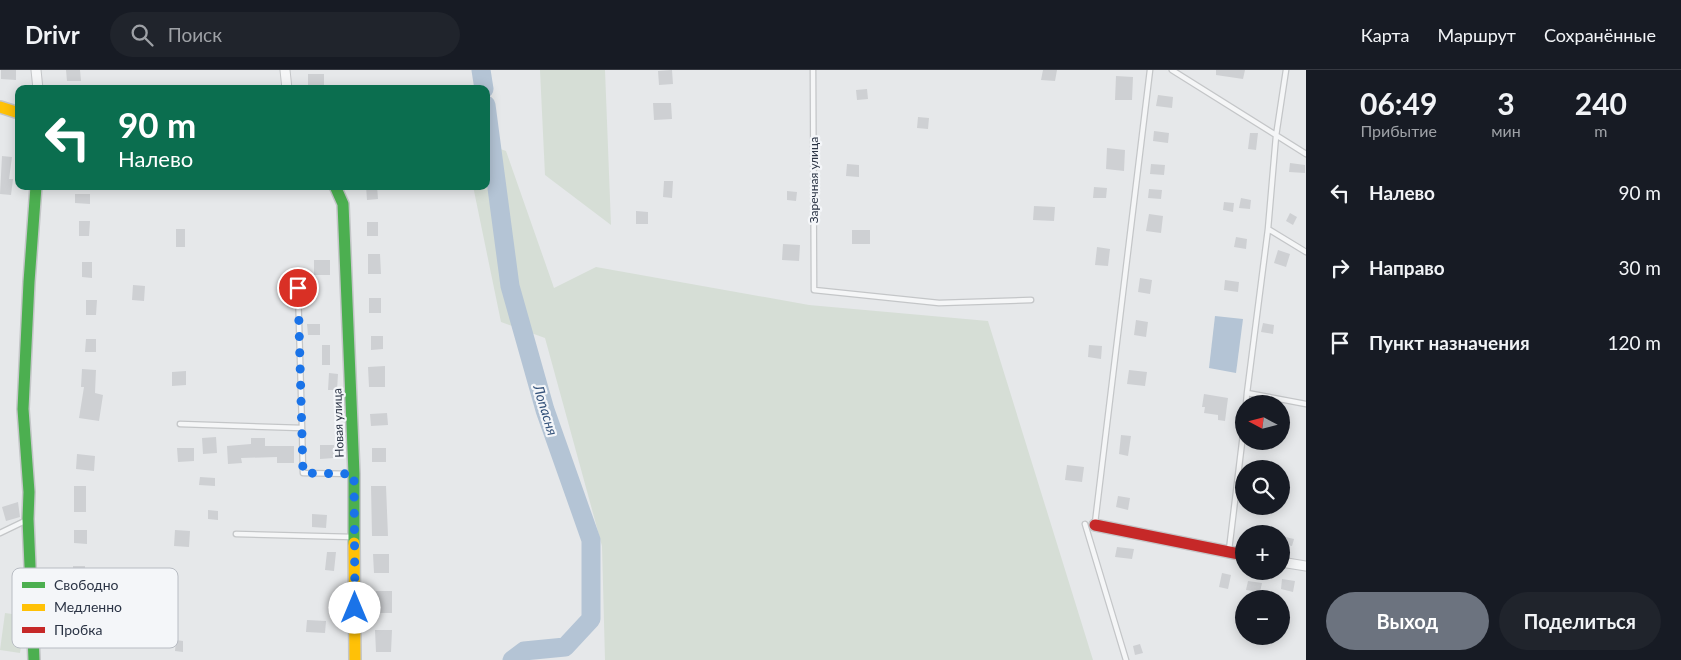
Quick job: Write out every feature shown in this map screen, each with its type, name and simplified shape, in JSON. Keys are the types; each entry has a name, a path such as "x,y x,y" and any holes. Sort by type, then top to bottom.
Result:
{"street":[{"path":"36,70 38,85"},
{"path":"285,70 287,85"},
{"path":"0,107 15,112"},
{"path":"30,568 29,492 23,409 36,190"},
{"name":"Новая улица","path":"337,190 343,204 354,474 356,660"},
{"path":"1090,524 1235,553"},
{"path":"1290,563 1306,566"}],"lane":[{"name":"Заречная улица","path":"813,70 814,290 939,303 1031,300"},
{"path":"1126,660 1090,524 1150,70"},
{"path":"1172,70 1306,154"},
{"path":"1286,70 1276,136 1268,229 1248,394 1306,404"},
{"path":"1268,229 1306,252"},
{"path":"298,288 303,473 354,474"},
{"path":"180,424 302,428"},
{"path":"1229,552 1241,450"},
{"path":"0,533 28,519"},
{"path":"236,534 355,538"}],"shaded area":[{"path":"540,70 605,70 611,225 545,175"},
{"path":"490,145 506,151 554,288 596,267 809,305 988,321 1093,660 605,660 602,546 545,338 501,322 474,190 490,190"},
{"path":"5,613 12,614 12,648 21,648 20,653 0,650"}],"water":[{"path":"1215,316 1243,319 1236,373 1209,368"}],"building":[{"path":"1,70 16,70 16,80 1,79"},
{"path":"66,70 80,70 81,81 67,81"},
{"path":"672,70 673,84 659,85 658,71"},
{"path":"1043,70 1057,70 1055,81 1041,80"},
{"path":"1216,70 1245,70 1243,79 1216,75"},
{"path":"308,74 324,74 324,85 308,85"},
{"path":"1116,76 1133,77 1132,100 1115,100"},
{"path":"867,89 868,99 857,100 856,90"},
{"path":"1158,95 1173,97 1172,108 1156,106"},
{"path":"653,103 671,103 672,119 654,120"},
{"path":"918,117 929,118 928,129 917,128"},
{"path":"1154,131 1169,133 1168,143 1153,141"},
{"path":"1250,133 1258,133 1256,150 1248,149"},
{"path":"1107,148 1125,150 1124,171 1106,169"},
{"path":"2,156 12,157 9,179 13,179 11,195 0,194"},
{"path":"1290,163 1305,165 1305,173 1289,172"},
{"path":"847,164 859,165 859,177 846,176"},
{"path":"1151,164 1165,165 1164,175 1150,174"},
{"path":"664,181 673,181 672,198 663,197"},
{"path":"1094,187 1107,188 1106,198 1093,198"},
{"path":"1149,189 1162,190 1161,199 1148,198"},
{"path":"366,190 377,190 378,199 367,200"},
{"path":"787,191 797,192 796,201 787,200"},
{"path":"75,194 90,194 90,204 75,203"},
{"path":"1241,198 1251,200 1250,209 1239,208"},
{"path":"1224,202 1234,203 1233,212 1223,210"},
{"path":"1034,206 1055,207 1054,221 1033,220"},
{"path":"636,211 648,212 648,224 636,224"},
{"path":"1290,213 1297,217 1293,225 1286,221"},
{"path":"1149,214 1163,216 1161,233 1146,231"},
{"path":"79,221 90,221 89,236 79,236"},
{"path":"367,222 378,222 378,236 367,236"},
{"path":"176,229 185,229 185,247 176,247"},
{"path":"852,230 870,230 870,244 852,244"},
{"path":"1236,237 1247,239 1246,249 1234,247"},
{"path":"783,244 800,245 799,261 782,260"},
{"path":"1097,247 1110,249 1108,266 1095,265"},
{"path":"1278,250 1290,254 1286,267 1274,263"},
{"path":"368,254 380,254 381,274 368,274"},
{"path":"314,260 330,260 330,275 314,275"},
{"path":"82,262 92,262 92,278 82,277"},
{"path":"1140,278 1152,280 1150,294 1138,292"},
{"path":"1225,280 1239,282 1238,292 1224,290"},
{"path":"133,285 145,286 144,301 132,300"},
{"path":"369,298 381,298 381,313 369,313"},
{"path":"86,300 97,300 96,315 86,315"},
{"path":"1136,320 1148,322 1146,337 1134,335"},
{"path":"1263,323 1274,325 1273,334 1261,332"},
{"path":"307,324 320,324 320,335 308,335"},
{"path":"371,336 383,336 383,349 371,350"},
{"path":"86,339 96,339 96,352 85,352"},
{"path":"322,345 330,345 330,365 322,365"},
{"path":"1089,345 1102,346 1101,359 1088,357"},
{"path":"385,366 385,387 369,387 368,367"},
{"path":"82,369 96,370 95,393 103,395 99,421 79,418 84,387 81,387"},
{"path":"1129,370 1147,372 1145,386 1127,384"},
{"path":"186,371 186,385 172,386 172,372"},
{"path":"329,373 338,374 337,390 328,390"},
{"path":"1204,394 1228,398 1225,421 1218,420 1218,415 1204,413 1205,407 1202,407"},
{"path":"387,413 388,425 371,426 370,414"},
{"path":"1121,435 1131,436 1128,456 1119,454"},
{"path":"216,437 217,453 203,454 202,438"},
{"path":"251,438 265,438 265,446 294,446 294,463 277,463 277,457 241,458 242,463 228,464 227,446 251,444"},
{"path":"320,445 334,445 334,458 320,459"},
{"path":"177,448 194,448 194,461 178,462"},
{"path":"372,448 386,448 386,462 372,462"},
{"path":"77,454 95,456 94,471 76,469"},
{"path":"1067,465 1084,467 1082,482 1065,480"},
{"path":"200,477 215,478 215,486 199,485"},
{"path":"74,486 86,486 86,512 74,512"},
{"path":"371,486 386,486 388,536 372,536"},
{"path":"1118,496 1130,498 1128,510 1116,507"},
{"path":"18,502 20,517 6,521 2,507"},
{"path":"208,510 218,511 218,520 208,519"},
{"path":"312,514 327,515 326,528 312,527"},
{"path":"74,530 87,530 87,544 74,543"},
{"path":"175,530 190,531 189,547 174,546"},
{"path":"1290,538 1294,539 1292,546 1290,546"},
{"path":"1117,547 1134,549 1132,559 1115,557"},
{"path":"327,552 336,552 334,571 325,570"},
{"path":"373,554 389,554 389,573 374,573"},
{"path":"73,566 85,566 85,568 73,568"},
{"path":"1222,573 1231,575 1228,589 1219,587"},
{"path":"1282,580 1295,581 1293,592 1281,589"},
{"path":"1248,581 1262,583 1260,590 1246,590"},
{"path":"376,591 392,591 392,613 376,613"},
{"path":"307,620 326,621 325,633 306,632"},
{"path":"375,630 392,630 391,652 376,652"},
{"path":"178,640 183,641 183,652 175,651 175,648 178,648"},
{"path":"1140,644 1143,653 1135,655 1133,646"}],"waterway":[{"name":"Лопасня","path":"481,70 483,85"},
{"name":"Лопасня","path":"490,135 510,286 545,410 591,540 591,619 565,647 524,651 512,660"}],"traffic: fast":[{"path":"30,568 29,492 23,409 36,190"},
{"path":"337,190 343,204 354,474 354,543"},
{"path":"33,648 34,660"}],"traffic: slow":[{"path":"0,107 15,112"},
{"path":"354,543 355,660"}],"traffic: jam":[{"path":"1095,525 1235,553"}],"route":[{"path":"298,288 303,473 354,474 355,608"}]}
